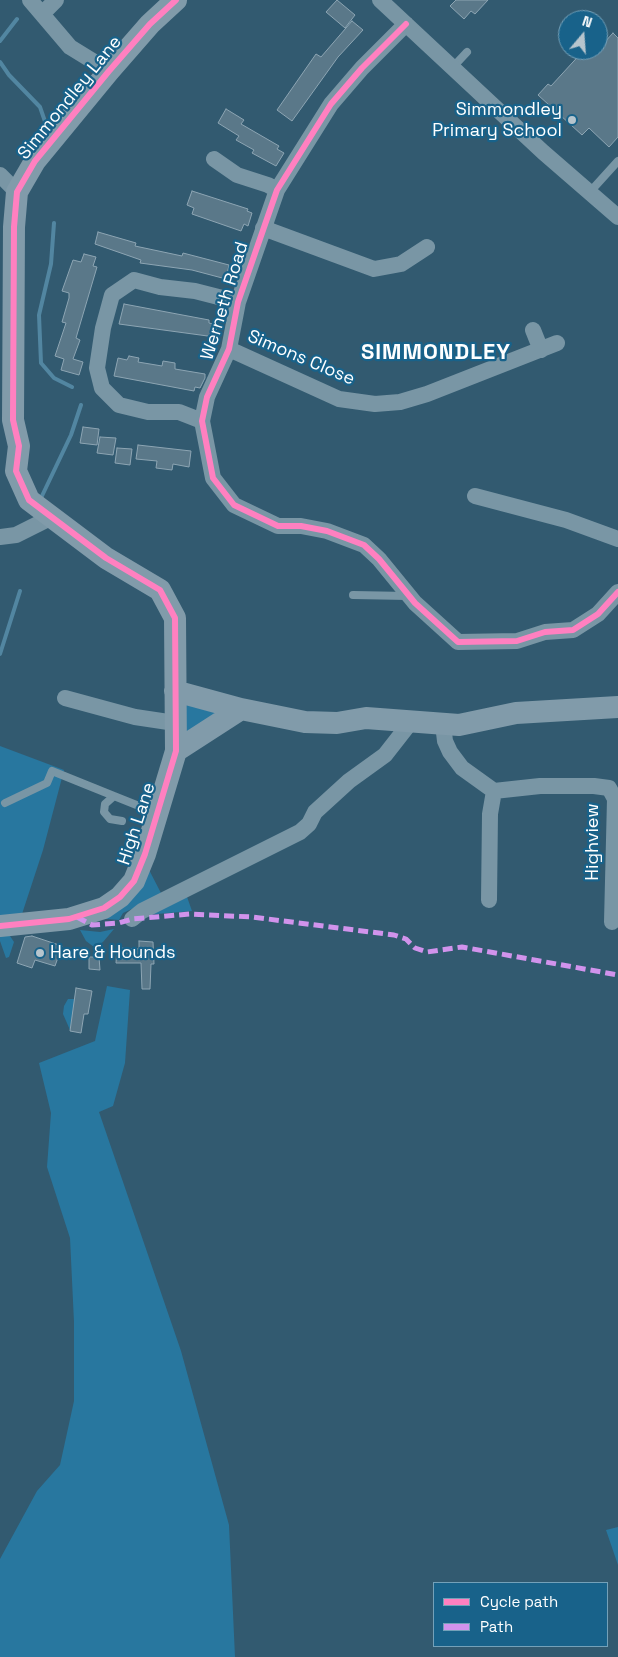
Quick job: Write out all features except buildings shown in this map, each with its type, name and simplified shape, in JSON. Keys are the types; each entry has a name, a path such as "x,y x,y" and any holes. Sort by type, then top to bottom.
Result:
{"street":[{"path":"30,0 70,47 109,72"},
{"path":"42,14 56,0"},
{"name":"Simmondley Lane","path":"176,0 150,24 35,161 17,192 7,418 19,446 16,471 29,500 50,518 106,558 160,590 175,618 176,751"},
{"path":"380,0 589,193 618,217"},
{"name":"Werneth Road","path":"406,24 362,68 331,104 277,190 238,302 229,349 208,396 202,421 213,478 234,505 278,526 301,526 327,531 364,545 379,558 410,596 458,642 518,642 546,632 573,630 598,614 618,592"},
{"path":"214,159 237,175 268,185 277,190"},
{"path":"0,175 17,192"},
{"path":"263,228 374,269 401,264 427,247"},
{"path":"202,421 179,412 148,412 119,405 102,388 97,368 103,328 112,295 134,280 160,287 195,291 238,302"},
{"path":"534,330 541,350"},
{"name":"Simons Close","path":"229,349 339,399 375,404 400,402 427,394 557,343"},
{"path":"475,496 566,520 618,539"},
{"path":"0,537 16,535 50,518"},
{"path":"175,691 241,709 305,722 337,723 366,718 410,723 459,725 516,713 618,707"},
{"path":"65,698 134,717 175,723"},
{"path":"176,751 241,709"},
{"path":"132,919 142,911 300,832 309,824 315,812 349,781 385,755 410,723"},
{"path":"443,724 445,740 450,752 462,768 494,791 490,814 489,900"},
{"name":"High Lane","path":"0,926 69,919 104,908 120,897 134,882 145,854 176,751"},
{"name":"Highview","path":"494,791 528,787 594,786 609,788 615,799 612,922"}],"lane":[{"path":"453,67 467,52"},
{"path":"589,193 618,161"},
{"path":"353,596 410,596"},
{"path":"5,804 47,784 52,771 156,813"},
{"path":"114,796 105,804 104,812 110,819 122,821"}],"shaded area":[{"path":"190,702 219,712 185,737 183,705"},
{"path":"0,746 64,770 43,850 22,914 0,917"},
{"path":"146,864 162,895 123,913 119,920 95,918"},
{"path":"186,894 192,911 145,915"},
{"path":"114,929 103,942 94,947 86,941 80,930 100,932"},
{"path":"0,932 10,936 14,942 9,957 6,958 0,941"},
{"path":"107,986 130,990 125,1063 113,1106 99,1112 181,1351 229,1525 235,1657 0,1657 0,1559 37,1491 60,1465 74,1401 74,1322 70,1238 47,1167 51,1113 39,1063 95,1041"},
{"path":"68,999 75,999 70,1030 63,1014 64,1006"},
{"path":"618,1527 618,1565 606,1530"}],"waterway":[{"path":"0,41 17,19"},
{"path":"0,62 9,75 40,107 49,133"},
{"path":"54,223 51,264 39,315 41,363 54,378 72,387"},
{"path":"41,498 71,435 81,405"},
{"path":"0,654 20,591"}],"marked path":[{"path":"77,917 92,925 119,923 132,919 190,914 252,917 394,935 406,939 415,948 427,952 462,947 618,975"}],"cycle path":[{"path":"0,926 69,919 104,908 120,897 134,881 145,854 176,751 175,618 160,590 106,558 29,500 16,471 19,446 13,420 14,227 17,192 35,161 109,71 150,24 176,0"},
{"path":"406,24 362,68 331,104 277,190 238,302 229,349 207,397 202,421 213,478 234,505 278,526 301,526 327,531 364,545 379,559 415,603 458,642 517,641 545,632 573,630 598,614 618,592"}],"place":[{"name":"Simmondley Primary School","path":"572,120"},
{"name":"Hare & Hounds","path":"40,953"}],"district":[{"name":"SIMMONDLEY","path":"436,353"}]}
